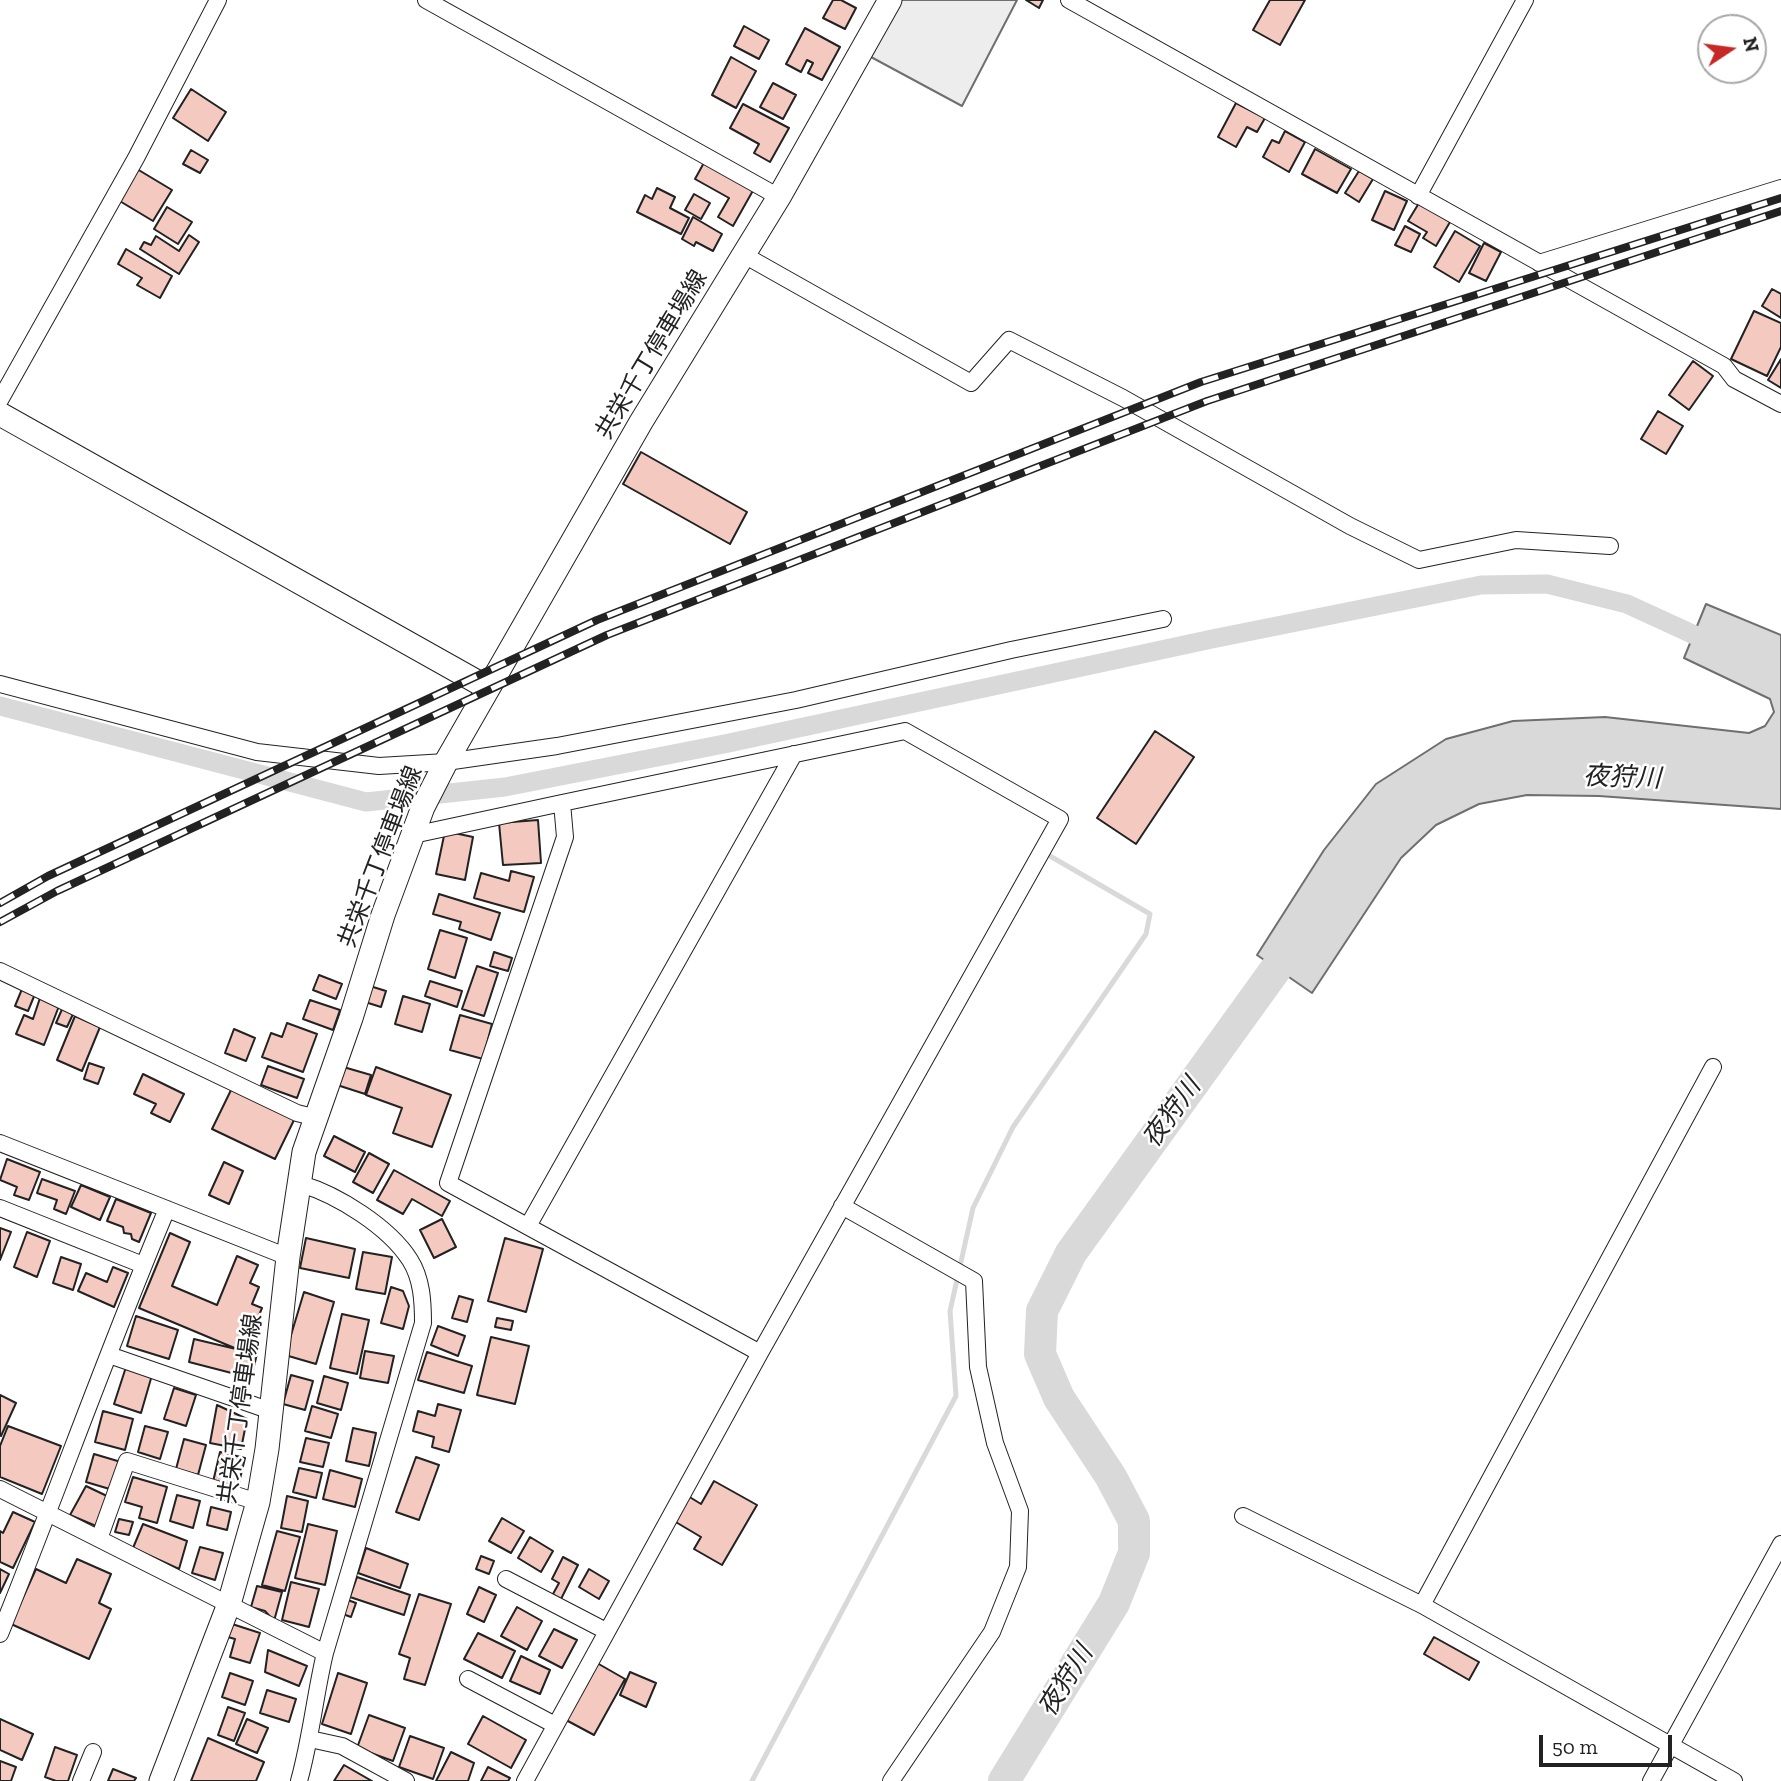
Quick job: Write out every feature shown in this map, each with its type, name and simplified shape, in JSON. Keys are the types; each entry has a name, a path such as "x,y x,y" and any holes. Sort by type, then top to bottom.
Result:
{"main road":[{"name":"共栄千丁停車場線","path":"161,1781 229,1604 257,1502 304,1152 383,915 423,807 446,762 641,422 779,197 890,0"},
{"path":"0,414 488,688"}],"street":[{"path":"0,400 135,158 218,0"},
{"path":"426,0 779,197"},
{"path":"1069,0 1724,366 1734,379 1781,404"},
{"path":"1418,196 1525,0"},
{"path":"1539,262 1781,188"},
{"path":"744,255 971,383 1009,340 1123,398 1350,526 1419,560 1516,540 1610,546"},
{"path":"0,684 257,752 379,766 446,762 557,746 796,700 1011,650 1163,619"},
{"path":"413,835 905,731 1059,819 760,1353 525,1781"},
{"path":"528,1226 794,754"},
{"path":"562,803 565,837 448,1183 760,1353"},
{"path":"0,971 297,1113 317,1118"},
{"path":"1422,1605 1713,1067"},
{"path":"0,1143 288,1257"},
{"path":"299,1781 310,1739 314,1698 325,1653 423,1323 423,1294 411,1262 395,1242 365,1217 336,1199 301,1184"},
{"path":"842,1206 974,1281 978,1367 995,1443 1020,1511 1018,1567 992,1632 891,1781"},
{"path":"0,1208 143,1265"},
{"path":"0,1634 167,1209"},
{"path":"109,1355 271,1411"},
{"path":"99,1539 127,1461 257,1502"},
{"path":"0,1489 325,1653"},
{"path":"1243,1516 1422,1605 1734,1781"},
{"path":"1651,1781 1781,1544"},
{"path":"506,1579 606,1631"},
{"path":"468,1679 555,1725"},
{"path":"310,1739 342,1746 406,1781"},
{"path":"81,1781 93,1752"}],"shaded area":[{"path":"901,0 1017,0 962,106 871,57"}],"water":[{"path":"1706,604 1781,635 1781,809 1599,796 1527,795 1479,804 1436,825 1401,858 1312,993 1257,955 1324,850 1376,784 1446,739 1513,721 1605,717 1749,733 1765,726 1774,712 1770,699 1684,658"}],"building":[{"path":"833,0 841,0 856,8 845,29 823,18"},
{"path":"1026,0 1043,0 1039,8"},
{"path":"1270,0 1305,0 1280,45 1253,30"},
{"path":"744,26 769,40 759,59 734,46"},
{"path":"805,28 840,47 822,80 808,73 813,63 807,60 801,72 786,64"},
{"path":"731,57 756,71 736,108 712,95"},
{"path":"773,83 796,95 783,119 760,107"},
{"path":"191,89 226,112 208,141 173,118"},
{"path":"1236,103 1265,118 1257,132 1247,127 1236,147 1218,137"},
{"path":"743,104 789,128 770,162 754,153 759,144 730,128"},
{"path":"1285,131 1305,142 1289,172 1263,157 1272,140 1279,143"},
{"path":"1315,149 1351,169 1337,193 1302,174"},
{"path":"191,150 208,160 200,173 183,164"},
{"path":"706,159 755,187 733,226 718,217 729,198 695,179"},
{"path":"137,169 172,190 153,221 118,200"},
{"path":"1359,171 1373,179 1359,202 1345,193"},
{"path":"657,188 675,197 670,208 689,218 681,234 637,212 645,195 652,199"},
{"path":"1385,191 1407,201 1394,230 1372,220"},
{"path":"694,194 710,203 701,219 685,210"},
{"path":"1419,203 1450,222 1436,246 1423,238 1427,232 1408,221"},
{"path":"167,207 192,222 178,244 154,229"},
{"path":"693,217 722,234 713,251 696,242 694,246 682,239"},
{"path":"1405,226 1420,234 1411,252 1395,245"},
{"path":"1455,231 1480,246 1459,282 1434,267"},
{"path":"189,235 199,242 179,274 140,249 144,242 151,245 156,236 179,251"},
{"path":"1484,243 1501,252 1486,281 1469,273"},
{"path":"126,249 172,276 160,298 137,285 142,278 118,264"},
{"path":"1772,289 1781,294 1781,318 1762,306"},
{"path":"1754,311 1781,323 1781,347 1767,376 1731,359"},
{"path":"1781,359 1781,388 1768,380"},
{"path":"1693,361 1713,376 1689,410 1669,395"},
{"path":"1658,411 1683,426 1666,454 1641,439"},
{"path":"641,452 747,512 730,544 623,484"},
{"path":"1155,731 1194,757 1136,844 1097,818"},
{"path":"538,820 541,863 503,865 499,823"},
{"path":"445,831 473,837 465,880 436,874"},
{"path":"511,871 534,877 524,912 474,898 481,873 509,881"},
{"path":"439,894 500,913 491,940 459,929 461,922 433,914"},
{"path":"440,930 467,938 455,978 428,969"},
{"path":"494,952 512,958 508,971 490,966"},
{"path":"477,966 498,973 484,1016 462,1009"},
{"path":"319,975 342,984 336,999 313,990"},
{"path":"430,981 462,991 457,1007 425,996"},
{"path":"370,986 386,991 381,1007 365,1002"},
{"path":"22,989 35,994 28,1011 15,1006"},
{"path":"403,996 430,1004 422,1032 395,1024"},
{"path":"40,998 59,1006 44,1045 16,1034 24,1015 33,1019"},
{"path":"310,1000 340,1010 333,1030 303,1019"},
{"path":"63,1007 74,1012 67,1027 56,1023"},
{"path":"460,1015 492,1024 483,1059 450,1050"},
{"path":"75,1016 100,1027 82,1071 57,1060"},
{"path":"287,1023 317,1034 303,1072 262,1057 271,1033 282,1037"},
{"path":"234,1029 255,1038 246,1061 225,1053"},
{"path":"89,1063 104,1068 98,1084 84,1079"},
{"path":"268,1066 304,1079 297,1098 261,1085"},
{"path":"340,1066 371,1075 365,1094 334,1084"},
{"path":"376,1067 451,1095 432,1147 393,1133 402,1108 366,1095"},
{"path":"143,1074 184,1094 170,1122 151,1113 156,1104 134,1094"},
{"path":"232,1088 295,1118 275,1159 212,1129"},
{"path":"334,1136 365,1152 355,1172 324,1156"},
{"path":"369,1153 389,1164 373,1193 353,1182"},
{"path":"7,1159 40,1172 29,1200 14,1195 17,1187 0,1180"},
{"path":"224,1162 243,1171 229,1204 209,1195"},
{"path":"394,1170 450,1201 442,1216 412,1199 403,1214 377,1200"},
{"path":"42,1179 75,1191 66,1214 54,1209 57,1200 37,1193"},
{"path":"81,1185 110,1197 100,1220 71,1207"},
{"path":"116,1199 151,1213 139,1242 132,1239 131,1234 124,1233 123,1227 107,1221"},
{"path":"442,1219 456,1247 434,1258 420,1230"},
{"path":"0,1228 11,1232 0,1260"},
{"path":"27,1232 50,1241 37,1277 14,1267"},
{"path":"170,1233 190,1242 172,1286 217,1305 237,1256 258,1265 250,1283 259,1287 252,1304 262,1308 244,1352 139,1308"},
{"path":"306,1238 355,1249 349,1278 300,1268"},
{"path":"505,1238 543,1249 526,1312 488,1301"},
{"path":"363,1252 392,1257 385,1294 356,1289"},
{"path":"61,1257 81,1264 73,1290 53,1283"},
{"path":"113,1267 128,1273 114,1307 78,1291 86,1273 107,1282"},
{"path":"391,1287 403,1291 409,1306 403,1329 381,1323"},
{"path":"304,1292 334,1302 316,1364 285,1355"},
{"path":"459,1296 473,1300 467,1322 452,1318"},
{"path":"342,1314 369,1320 357,1374 330,1368"},
{"path":"136,1316 178,1330 169,1359 127,1346"},
{"path":"497,1318 513,1321 511,1330 495,1327"},
{"path":"438,1326 465,1336 458,1356 431,1345"},
{"path":"491,1337 529,1346 515,1404 477,1395"},
{"path":"194,1339 257,1354 251,1378 189,1362"},
{"path":"365,1351 394,1356 388,1383 360,1378"},
{"path":"427,1352 472,1366 464,1393 418,1380"},
{"path":"126,1367 152,1375 141,1413 114,1404"},
{"path":"291,1375 313,1381 305,1410 283,1404"},
{"path":"324,1376 348,1383 341,1410 317,1403"},
{"path":"174,1388 196,1395 186,1426 164,1419"},
{"path":"0,1395 16,1403 1,1436 0,1435"},
{"path":"438,1404 461,1410 449,1452 432,1447 434,1437 413,1431 418,1411 435,1416"},
{"path":"217,1405 247,1419 241,1449 210,1443"},
{"path":"312,1406 338,1414 331,1438 305,1431"},
{"path":"103,1411 133,1419 125,1450 95,1442"},
{"path":"8,1426 61,1446 42,1494 0,1477 0,1446"},
{"path":"145,1426 168,1432 160,1459 138,1452"},
{"path":"353,1428 376,1433 369,1466 346,1461"},
{"path":"306,1438 329,1443 323,1467 300,1462"},
{"path":"184,1439 206,1445 198,1475 176,1469"},
{"path":"220,1452 245,1458 238,1487 213,1482"},
{"path":"94,1454 121,1462 113,1490 86,1482"},
{"path":"416,1457 439,1465 419,1520 396,1512"},
{"path":"299,1468 322,1473 316,1498 293,1492"},
{"path":"330,1470 362,1479 355,1507 323,1499"},
{"path":"133,1477 167,1487 157,1523 139,1518 142,1507 125,1502"},
{"path":"714,1481 757,1505 722,1565 694,1549 701,1537 674,1521 688,1496 701,1504"},
{"path":"86,1486 107,1496 96,1526 70,1515"},
{"path":"177,1495 200,1501 193,1528 170,1521"},
{"path":"287,1496 308,1501 302,1532 281,1528"},
{"path":"211,1507 231,1512 227,1530 207,1525"},
{"path":"13,1512 35,1522 13,1568 0,1562 0,1531 3,1533"},
{"path":"502,1518 524,1531 511,1553 489,1541"},
{"path":"119,1519 133,1522 129,1535 115,1532"},
{"path":"143,1524 187,1541 179,1569 133,1548"},
{"path":"308,1524 337,1531 325,1585 295,1578"},
{"path":"277,1531 300,1537 285,1591 262,1585"},
{"path":"530,1537 553,1551 541,1572 518,1558"},
{"path":"200,1547 223,1553 215,1580 192,1573"},
{"path":"366,1548 408,1564 400,1588 358,1573"},
{"path":"481,1556 494,1561 489,1574 476,1569"},
{"path":"563,1557 578,1565 560,1601 553,1594 559,1583 552,1579"},
{"path":"77,1559 111,1574 99,1603 111,1609 89,1659 11,1624 36,1569 66,1583"},
{"path":"0,1569 9,1574 0,1593"},
{"path":"589,1569 609,1581 599,1599 579,1587"},
{"path":"357,1577 410,1595 404,1615 350,1597"},
{"path":"291,1582 319,1589 309,1627 282,1620"},
{"path":"257,1586 282,1592 274,1621 265,1611 251,1607"},
{"path":"479,1587 496,1595 484,1622 467,1614"},
{"path":"419,1594 451,1604 425,1685 404,1679 410,1658 399,1654"},
{"path":"345,1599 356,1603 351,1617 340,1613"},
{"path":"517,1607 542,1621 527,1650 501,1636"},
{"path":"229,1623 260,1633 250,1663 230,1657 235,1639 224,1636"},
{"path":"554,1629 577,1640 562,1668 539,1656"},
{"path":"478,1633 515,1651 502,1678 464,1659"},
{"path":"1434,1637 1479,1662 1469,1680 1424,1654"},
{"path":"268,1650 307,1666 299,1686 265,1672"},
{"path":"521,1656 550,1670 540,1694 510,1681"},
{"path":"597,1663 625,1679 594,1735 566,1720"},
{"path":"630,1672 656,1683 646,1707 620,1695"},
{"path":"230,1673 253,1681 245,1705 222,1697"},
{"path":"338,1673 367,1683 351,1734 322,1724"},
{"path":"267,1690 296,1699 289,1722 260,1713"},
{"path":"228,1707 245,1713 234,1741 218,1735"},
{"path":"369,1715 405,1728 393,1761 357,1748"},
{"path":"483,1716 526,1740 511,1768 468,1744"},
{"path":"0,1719 33,1734 22,1760 0,1750"},
{"path":"247,1719 268,1728 257,1753 236,1744"},
{"path":"410,1736 444,1748 433,1779 399,1767"},
{"path":"208,1738 264,1762 256,1781 191,1781"},
{"path":"55,1747 77,1755 68,1781 45,1777"},
{"path":"451,1752 474,1763 468,1781 436,1781"},
{"path":"0,1761 16,1767 11,1781 0,1781"},
{"path":"344,1765 372,1781 334,1781"},
{"path":"488,1767 510,1778 508,1781 481,1781"},
{"path":"113,1769 136,1778 134,1781 108,1781"}],"waterway":[{"path":"0,706 366,802 505,787 729,743 1212,639 1481,585 1547,584 1627,604 1714,644"},
{"path":"752,1781 956,1396 950,1311 973,1208 1013,1127 1146,934 1150,914 1050,856"},
{"name":"夜狩川","path":"1004,1781 1114,1603 1134,1553 1134,1521 1111,1477 1059,1398 1040,1354 1042,1311 1071,1253 1301,934"}],"railway":[{"path":"0,903 48,876 597,620 1201,382 1781,198"},
{"path":"0,922 57,891 607,635 1207,401 1781,211"}]}
